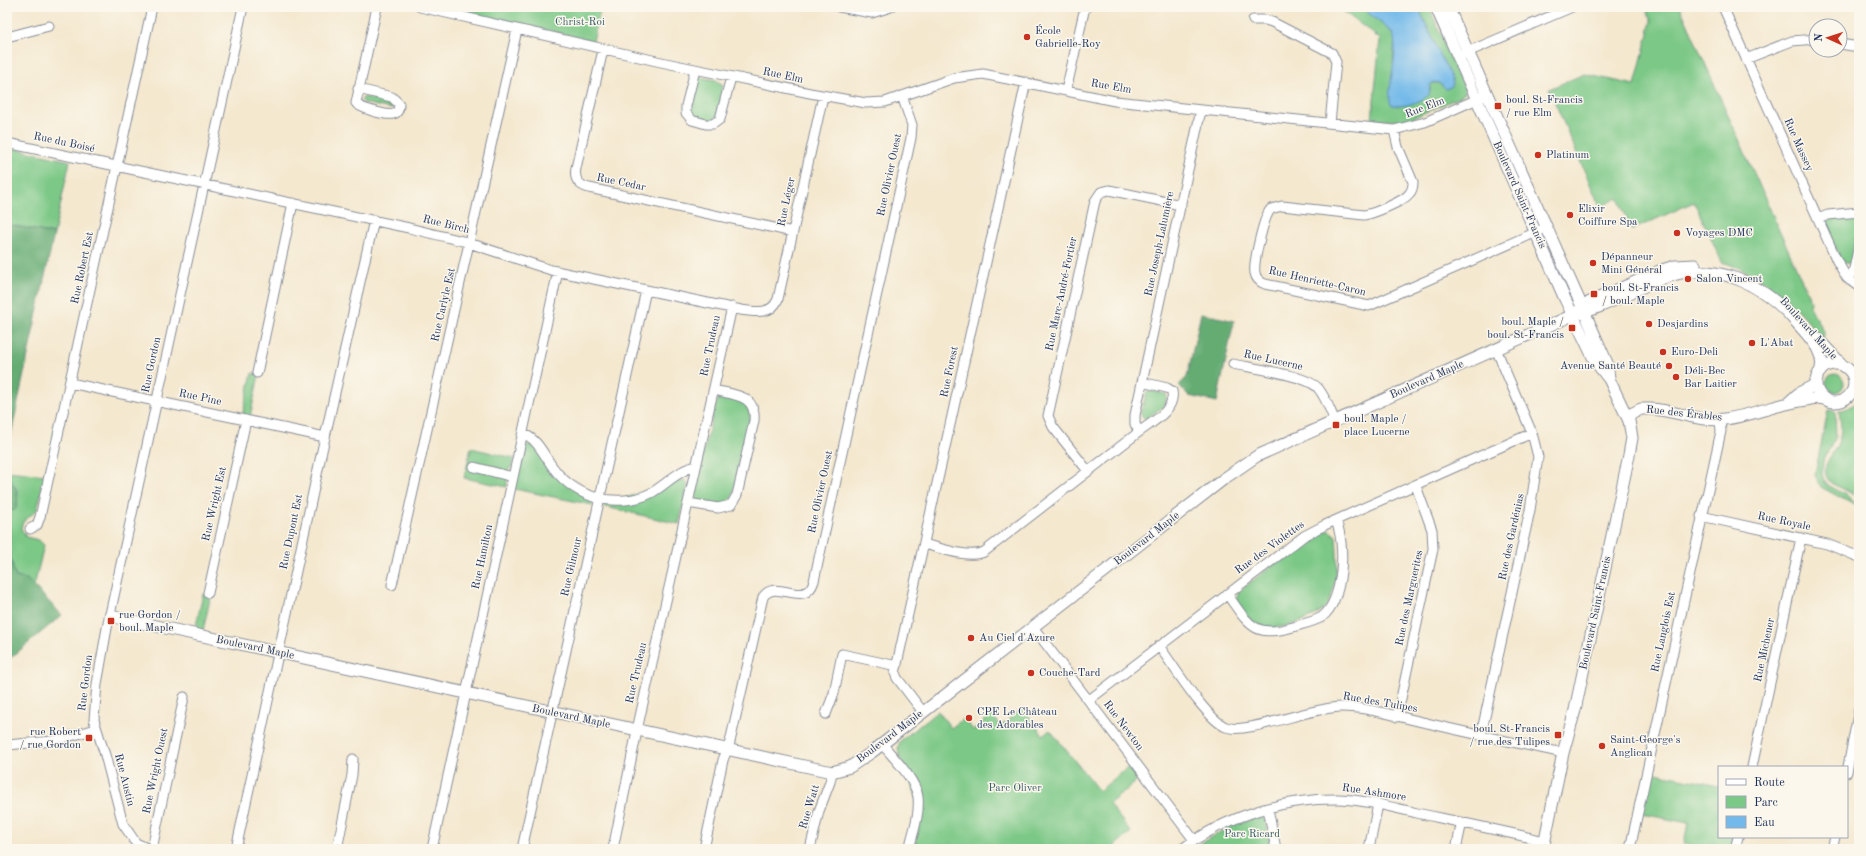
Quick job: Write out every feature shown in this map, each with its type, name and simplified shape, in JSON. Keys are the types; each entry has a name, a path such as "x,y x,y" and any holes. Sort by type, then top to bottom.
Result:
{"street":[{"name":"Rue Robert Est","path":"30,529 37,525 40,517 152,7"},
{"name":"Rue Gordon","path":"96,728 93,717 95,694 110,616 243,7"},
{"path":"358,89 377,7"},
{"name":"Rue Elm","path":"420,7 695,70 823,96 873,103 885,102 944,81 970,75 990,75 1115,101 1394,130 1425,122 1482,97"},
{"path":"839,7 872,13 891,7"},
{"path":"1066,91 1085,7"},
{"name":"Boulevard Saint-Francis","path":"1436,7 1463,54 1541,230 1573,315 1595,361 1609,379 1626,416 1631,433 1630,455 1575,710 1563,753 1544,845"},
{"name":"Boulevard Saint-Francis","path":"1448,7 1463,54"},
{"path":"1463,54 1572,7"},
{"name":"Rue Massey","path":"1723,7 1837,261 1849,280 1859,287"},
{"path":"1253,20 1272,22 1332,52 1336,62 1330,123"},
{"path":"7,37 49,26"},
{"name":"Rue Carlyle Est","path":"392,586 517,30"},
{"path":"1746,59 1792,40 1808,39"},
{"path":"1848,45 1859,47"},
{"name":"Rue Cedar","path":"603,50 576,168 575,177 579,183 589,188 793,232"},
{"path":"695,70 686,106 686,113 689,118 701,123 713,124 720,119 731,77"},
{"name":"Rue Forest","path":"923,712 897,678 897,666 1026,82"},
{"name":"Rue Léger","path":"768,310 775,306 778,299 823,96"},
{"name":"Rue Olivier Ouest","path":"704,849 763,597 766,593 775,590 797,594 804,593 810,589 814,581 912,133 911,121 902,96"},
{"name":"Rue Joseph-Lalumière","path":"1139,432 1134,420 1201,110"},
{"name":"Rue Henriette-Caron","path":"1394,130 1398,147 1412,182 1412,188 1408,196 1374,212 1364,215 1282,206 1271,209 1266,218 1255,264 1255,275 1259,281 1265,284 1369,306 1541,230"},
{"name":"Rue du Boisé","path":"7,142 117,166"},
{"name":"Rue Birch","path":"117,166 374,220 470,243 558,271 754,312 768,310"},
{"name":"Rue Marc-André-Fortier","path":"1088,471 1053,427 1048,416 1096,197 1101,192 1109,190 1181,205"},
{"path":"257,373 293,203"},
{"path":"1818,219 1834,214 1859,212"},
{"name":"Rue Dupont Est","path":"236,849 325,437 374,220"},
{"name":"Boulevard Saint-Francis","path":"1541,230 1583,310 1607,363 1609,379"},
{"path":"1849,280 1854,269 1859,245"},
{"name":"Boulevard Maple","path":"110,616 727,751 832,772 844,770 855,764 882,744 1246,463 1263,453 1334,420 1573,315 1583,310 1590,302 1671,267 1705,264 1725,267 1750,277 1781,298 1797,314 1831,354 1852,373"},
{"name":"Rue Hamilton","path":"432,849 558,271"},
{"name":"Boulevard Maple","path":"1583,310 1594,310 1671,276 1701,271 1727,275 1762,292 1792,317 1819,351 1823,363 1819,376"},
{"name":"Rue Gilmour","path":"522,849 646,290"},
{"name":"Rue Trudeau","path":"613,849 637,731 732,307"},
{"name":"Rue des Gardénias","path":"1481,735 1535,482 1538,452 1532,433 1496,349"},
{"name":"Rue Lucerne","path":"1233,364 1294,377 1311,383 1320,391 1334,420"},
{"path":"1831,365 1852,373 1854,393 1839,402 1827,400 1818,390 1819,376 1825,367 1831,365"},
{"name":"Rue des Érables","path":"1789,402 1799,393 1813,386 1819,376"},
{"path":"924,544 969,554 979,554 1170,407 1173,394 1172,391 1167,388 1142,382"},
{"name":"Rue Pine","path":"70,383 325,437"},
{"name":"Rue Trudeau","path":"688,503 721,509 731,506 737,495 754,421 754,408 749,401 742,397 714,390"},
{"name":"Rue des Érables","path":"1626,416 1644,408 1720,420 1814,397 1827,400"},
{"name":"Rue Wright Est","path":"208,593 246,420"},
{"name":"Rue Langlois Est","path":"1630,849 1701,516 1721,432 1720,420"},
{"name":"Rue des Violettes","path":"1089,700 1298,540 1336,521 1532,433"},
{"path":"523,434 532,438 560,477 577,489 600,498 637,499 653,492 687,469 696,468"},
{"path":"474,467 513,477"},
{"name":"Rue des Marguerites","path":"1397,717 1433,549 1432,530 1416,486"},
{"name":"Rue Royale","path":"1701,516 1838,547 1859,557"},
{"path":"1227,594 1246,620 1256,628 1265,632 1284,630 1322,617 1331,608 1342,564 1341,538 1336,521"},
{"name":"Rue Michener","path":"1752,766 1801,538"},
{"name":"Rue Newton","path":"1032,627 1194,840"},
{"name":"Rue des Tulipes","path":"1159,646 1208,712 1219,724 1228,728 1245,728 1318,709 1335,707 1350,708 1563,753"},
{"path":"826,714 834,693 842,654 897,666"},
{"name":"Rue Wright Ouest","path":"150,849 184,697"},
{"path":"1848,767 1859,709"},
{"path":"7,745 53,741 96,728"},
{"name":"Rue Austin","path":"96,728 105,755 123,824 136,843 150,849"},
{"path":"882,744 909,779 918,796 918,810 909,849"},
{"path":"337,849 352,775 353,759"},
{"name":"Rue Watt","path":"810,849 819,811 830,782 832,772"},
{"name":"Rue Ashmore","path":"1182,849 1194,840 1231,821 1268,808 1321,800 1347,800 1378,804 1462,822 1544,845"},
{"path":"1369,849 1378,804"},
{"path":"1268,808 1276,849"},
{"path":"1456,849 1462,822"},
{"path":"1735,849 1738,838"},
{"path":"1832,849 1835,838"}],"green space":[{"name":"Christ-Roi","path":"444,7 601,7 593,41"},
{"path":"1336,7 1361,7 1390,30 1395,38 1393,63 1430,92 1430,85 1435,83 1448,88 1453,84 1418,7 1429,7 1465,88 1465,93 1460,97 1410,119 1400,121 1372,120 1380,39"},
{"path":"1645,7 1680,7 1811,301 1810,306 1825,336 1822,339 1801,314 1778,292 1752,275 1722,262 1694,202 1632,230 1618,198 1600,207 1549,89 1584,74 1635,85 1651,21"},
{"path":"699,77 716,80 723,85 718,115 713,120 707,120 695,116 691,111 695,86"},
{"path":"364,97 391,102 394,107 391,109 364,103 361,100"},
{"path":"7,147 70,161 54,234 7,224"},
{"path":"1851,216 1859,218 1851,261 1849,264 1843,262 1840,258 1825,226 1832,218"},
{"path":"7,224 54,234 7,453"},
{"path":"1201,313 1234,321 1217,402 1189,396 1179,385 1187,377"},
{"path":"252,373 259,375 250,417 242,416"},
{"path":"1835,374 1841,377 1844,383 1841,389 1835,392 1829,389 1826,383 1829,377"},
{"path":"1152,391 1166,394 1167,398 1163,407 1145,419 1140,414 1147,392"},
{"path":"720,397 740,400 750,407 750,418 733,495 723,504 714,504 699,501 696,499 694,492 715,405"},
{"path":"1859,401 1859,467 1853,496 1851,493 1829,482 1825,470 1826,464 1838,442 1841,433 1839,411 1848,408"},
{"path":"1828,410 1835,411 1836,437 1823,461 1822,474 1826,484 1848,496 1856,506 1821,487 1815,474"},
{"path":"528,445 532,445 594,503 593,505 514,489 523,449"},
{"path":"471,448 514,458 511,468 507,472 507,487 464,478"},
{"path":"7,471 46,475 37,510 23,522 21,528 26,537 39,540 44,545 34,587 27,579 16,577 13,572 9,547 10,532 7,523 7,512 17,506 18,491 7,476"},
{"path":"7,476 17,492 18,500 15,510 7,512"},
{"path":"678,480 685,480 688,485 679,524 602,506 603,503 614,502"},
{"path":"7,523 9,531 8,542 12,565 16,577 27,579 62,615 7,661"},
{"path":"1324,531 1330,531 1336,536 1337,561 1336,578 1332,594 1324,609 1306,620 1283,627 1262,627 1254,624 1237,602 1238,592 1301,543"},
{"path":"203,594 211,595 203,631 195,630"},
{"name":"Parc Oliver","path":"1023,708 1043,735 1050,730 1099,791 1131,765 1141,778 1109,804 1131,832 1111,849 914,849 922,809 900,759 898,748 900,741 938,711 951,728 964,718 973,730 991,714 1000,725"},
{"path":"1651,772 1718,786 1718,838 1733,838 1731,849 1709,849 1684,843 1688,823 1642,814"},
{"name":"Parc Ricard","path":"1258,817 1266,820 1271,849 1191,849 1229,827"}],"water":[{"path":"1361,7 1418,7 1452,80 1453,84 1451,87 1446,89 1439,83 1434,82 1430,85 1429,95 1421,100 1402,106 1392,105 1390,102 1390,85 1395,50 1393,33"}],"place":[{"name":"École Gabrielle-Roy","path":"1027,37"},
{"name":"boul. St-Francis / rue Elm","path":"1498,106"},
{"name":"Platinum","path":"1538,155"},
{"name":"Elixir Coiffure Spa","path":"1570,215"},
{"name":"Voyages DMC","path":"1677,233"},
{"name":"Dépanneur Mini Général","path":"1593,263"},
{"name":"Salon Vincent","path":"1688,279"},
{"name":"boul. St-Francis / boul. Maple","path":"1594,294"},
{"name":"Desjardins","path":"1649,324"},
{"name":"boul. Maple / boul. St-Francis","path":"1572,328"},
{"name":"L'Abat","path":"1752,343"},
{"name":"Euro-Deli","path":"1663,352"},
{"name":"Avenue Santé Beauté","path":"1669,366"},
{"name":"Déli-Bec Bar Laitier","path":"1676,377"},
{"name":"boul. Maple / place Lucerne","path":"1336,425"},
{"name":"rue Gordon / boul. Maple","path":"111,621"},
{"name":"Au Ciel d'Azure","path":"971,638"},
{"name":"Couche-Tard","path":"1031,673"},
{"name":"CPE Le Château des Adorables","path":"969,718"},
{"name":"boul. St-Francis / rue des Tulipes","path":"1558,735"},
{"name":"rue Robert / rue Gordon","path":"89,738"},
{"name":"Saint-George's Anglican","path":"1602,746"}]}
